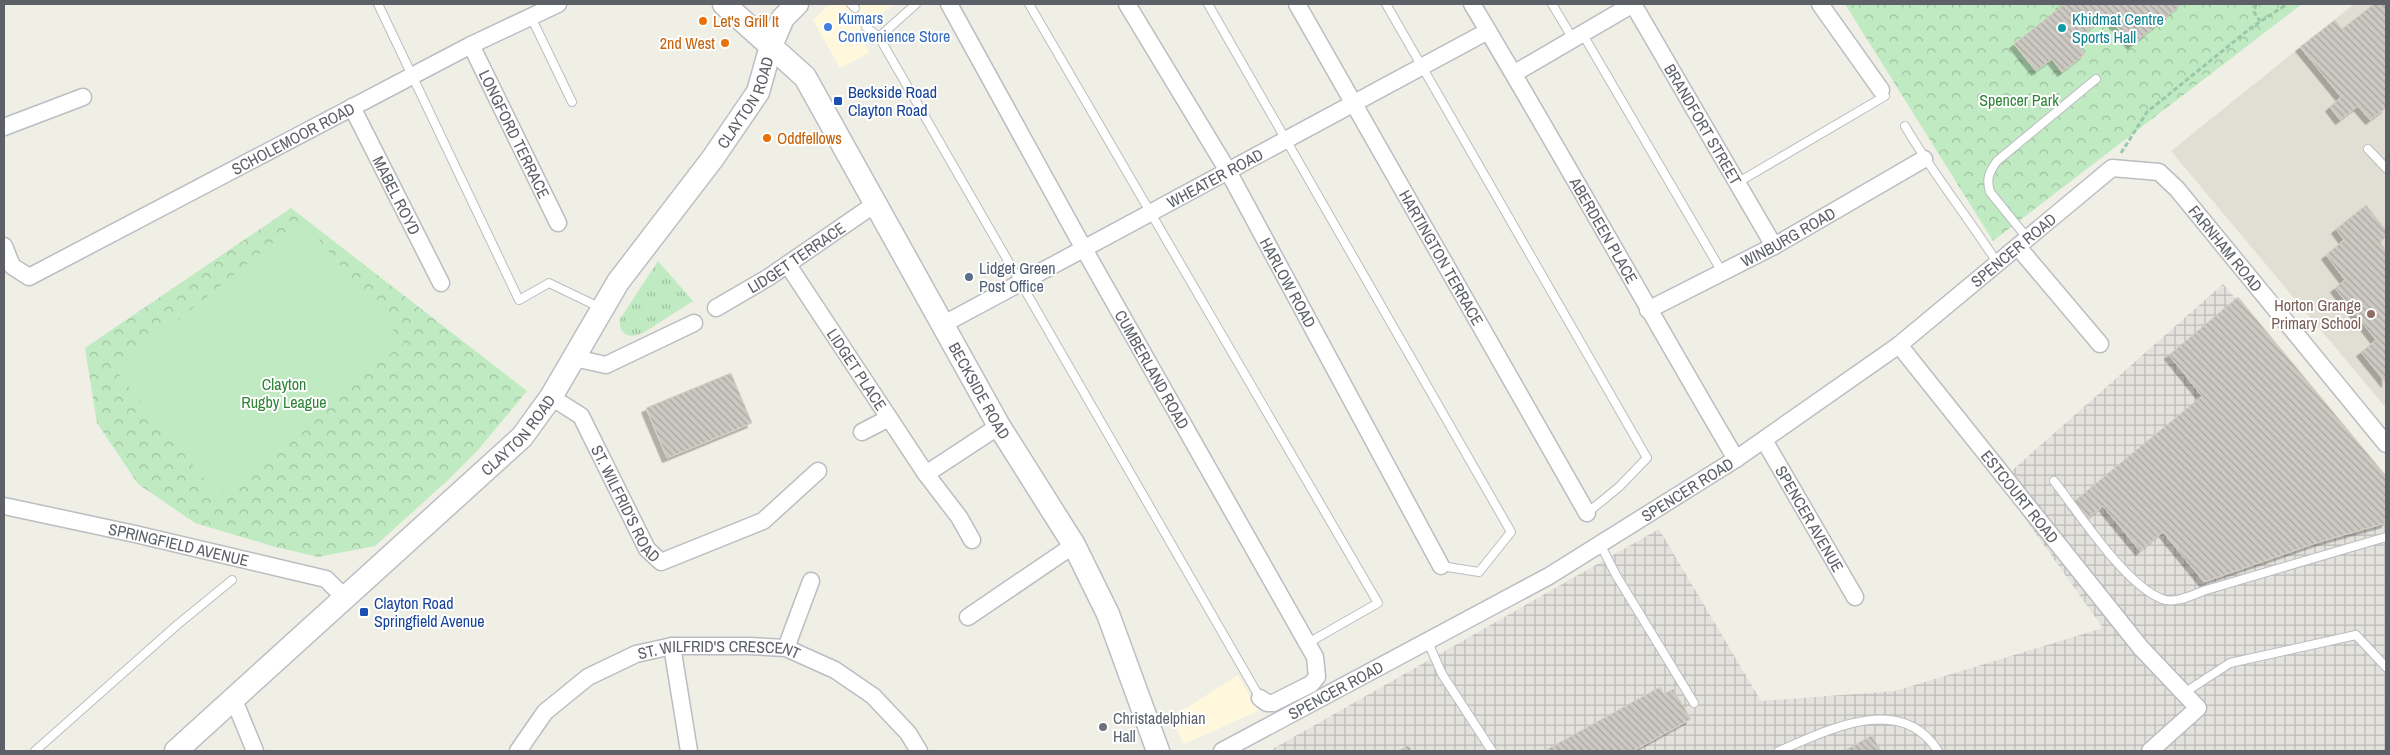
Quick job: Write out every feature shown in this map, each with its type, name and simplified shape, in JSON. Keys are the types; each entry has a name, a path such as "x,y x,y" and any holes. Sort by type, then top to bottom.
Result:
{"street":[{"name":"SCHOLEMOOR ROAD","path":"4,246 12,266 29,277 471,45 558,4"},
{"name":"BECKSIDE ROAD","path":"724,4 805,78 999,426 1074,545 1108,614 1158,751"},
{"name":"CLAYTON ROAD","path":"176,751 346,599 522,437 551,397 618,282 713,158 758,92 771,46 783,18 797,4"},
{"name":"CUMBERLAND ROAD","path":"949,4 1084,248 1308,643 1317,667 1317,677 1311,684 1274,703 1267,703 1260,698"},
{"name":"HARLOW ROAD","path":"1127,4 1228,171 1441,566"},
{"name":"HARTINGTON TERRACE","path":"1297,4 1352,104 1587,513"},
{"name":"ABERDEEN PLACE","path":"1472,4 1514,73 1648,310 1736,459"},
{"path":"1514,73 1633,4"},
{"name":"BRANDFORT STREET","path":"1633,4 1774,246"},
{"path":"1820,4 1881,90"},
{"name":"WHEATER ROAD","path":"942,325 1488,31"},
{"name":"LONGFORD TERRACE","path":"471,45 558,223"},
{"path":"4,127 83,97"},
{"name":"MABEL ROYD","path":"352,107 441,283"},
{"name":"WINBURG ROAD","path":"1648,310 1774,246 1924,159"},
{"name":"FARNHAM ROAD","path":"2112,168 2159,172 2177,189 2386,444"},
{"name":"SPENCER ROAD","path":"1222,751 1549,576 1736,459 1899,345 2112,168"},
{"name":"LIDGET TERRACE","path":"716,308 788,265 860,212 874,204"},
{"path":"2023,243 2100,344"},
{"name":"LIDGET PLACE","path":"788,265 926,474 959,517 972,540"},
{"path":"574,358 606,365 694,322"},
{"name":"ESTCOURT ROAD","path":"1899,345 2141,648 2198,708 2150,751"},
{"name":"ST. WILFRID'S ROAD","path":"551,397 581,416 647,549 661,562 763,521 818,471"},
{"path":"862,432 889,418"},
{"path":"926,474 999,426"},
{"name":"SPENCER AVENUE","path":"1764,440 1855,598"},
{"name":"SPRINGFIELD AVENUE","path":"4,506 135,534 326,579 346,599"},
{"path":"968,618 1074,545"},
{"path":"786,648 811,581"},
{"path":"672,646 689,751"},
{"name":"ST. WILFRID'S CRESCENT","path":"518,751 545,712 588,677 636,654 672,646 786,648 835,670 873,696 908,733 919,751"},
{"path":"234,700 255,751"}],"lane":[{"path":"378,4 519,300 549,283 602,309"},
{"path":"879,37 916,4"},
{"path":"1029,4 1378,603 1308,643"},
{"path":"1208,4 1511,532 1479,572 1441,566"},
{"path":"1386,4 1648,458 1619,487 1587,513"},
{"path":"1552,4 1578,36 1722,272"},
{"path":"532,17 572,102"},
{"path":"866,27 879,37 1260,698"},
{"path":"2023,243 1990,192 1987,184 1990,170 1997,161 2096,79"},
{"path":"1737,183 1885,96 1881,90"},
{"path":"1905,126 1924,159 1998,264"},
{"path":"2368,149 2386,168"},
{"path":"2054,481 2116,561 2145,589 2163,599 2178,600 2386,537"},
{"path":"1600,544 1616,575 1694,703"},
{"path":"35,751 177,625 232,580"},
{"path":"2184,693 2230,663 2356,635 2386,667"},
{"path":"1427,640 1442,674 1492,751"},
{"path":"1779,751 1851,722 1884,718 1911,726 1933,743 1938,751"}],"path":[{"path":"2256,4 2254,12 2260,21"},
{"path":"2112,168 2147,112 2260,21 2287,4"}],"shaded area":[{"path":"830,4 895,4 859,30 869,53 840,68 813,20"},
{"path":"2354,4 2386,4 2386,408 2171,151"},
{"path":"2223,284 2386,475 2386,751 1269,751 1659,529 1761,701 1895,691 2103,628 1999,482"},
{"path":"1238,675 1258,711 1184,744 1171,718"}],"green space":[{"name":"Spencer Park","path":"1845,4 2302,4 1993,241"},
{"name":"Clayton Rugby League","path":"291,208 527,391 477,451 447,481 375,546 318,557 272,546 195,523 138,484 97,423 85,348"},
{"path":"302,219 404,343 217,495 116,371"},
{"path":"658,261 693,301 643,333 634,336 626,334 621,329 620,319"}],"building":[{"name":"Khidmat Centre Sports Hall","path":"2060,4 2182,4 2132,45 2107,15 2075,41 2085,54 2062,72 2052,59 2036,71 2014,44 2062,6"},
{"path":"2374,4 2386,4 2386,108 2370,120 2358,106 2340,120 2330,107 2341,97 2300,47 2335,20 2342,29"},
{"name":"Horton Grange Primary School","path":"2366,205 2386,230 2386,237 2380,242 2386,250 2386,383 2361,352 2376,340 2335,288 2345,280 2326,255 2344,240 2336,229"},
{"path":"2238,297 2386,476 2386,523 2319,542 2204,582 2163,532 2140,551 2103,506 2086,520 2072,503 2202,396 2169,355"},
{"path":"731,373 752,423 667,458 646,408"},
{"path":"1660,687 1664,694 1673,689 1691,719 1633,751 1544,751"},
{"path":"1872,735 1881,751 1844,751"},
{"path":"1408,745 1412,751 1399,751"}],"place":[{"name":"Let's Grill It","path":"703,21"},
{"name":"Kumars Convenience Store","path":"828,27"},
{"name":"Khidmat Centre Sports Hall","path":"2062,28"},
{"name":"2nd West","path":"725,43"},
{"name":"Beckside Road Clayton Road","path":"838,101"},
{"name":"Oddfellows","path":"767,138"},
{"name":"Lidget Green Post Office","path":"969,277"},
{"name":"Horton Grange Primary School","path":"2371,314"},
{"name":"Clayton Road Springfield Avenue","path":"364,612"},
{"name":"Christadelphian Hall","path":"1103,727"}]}
